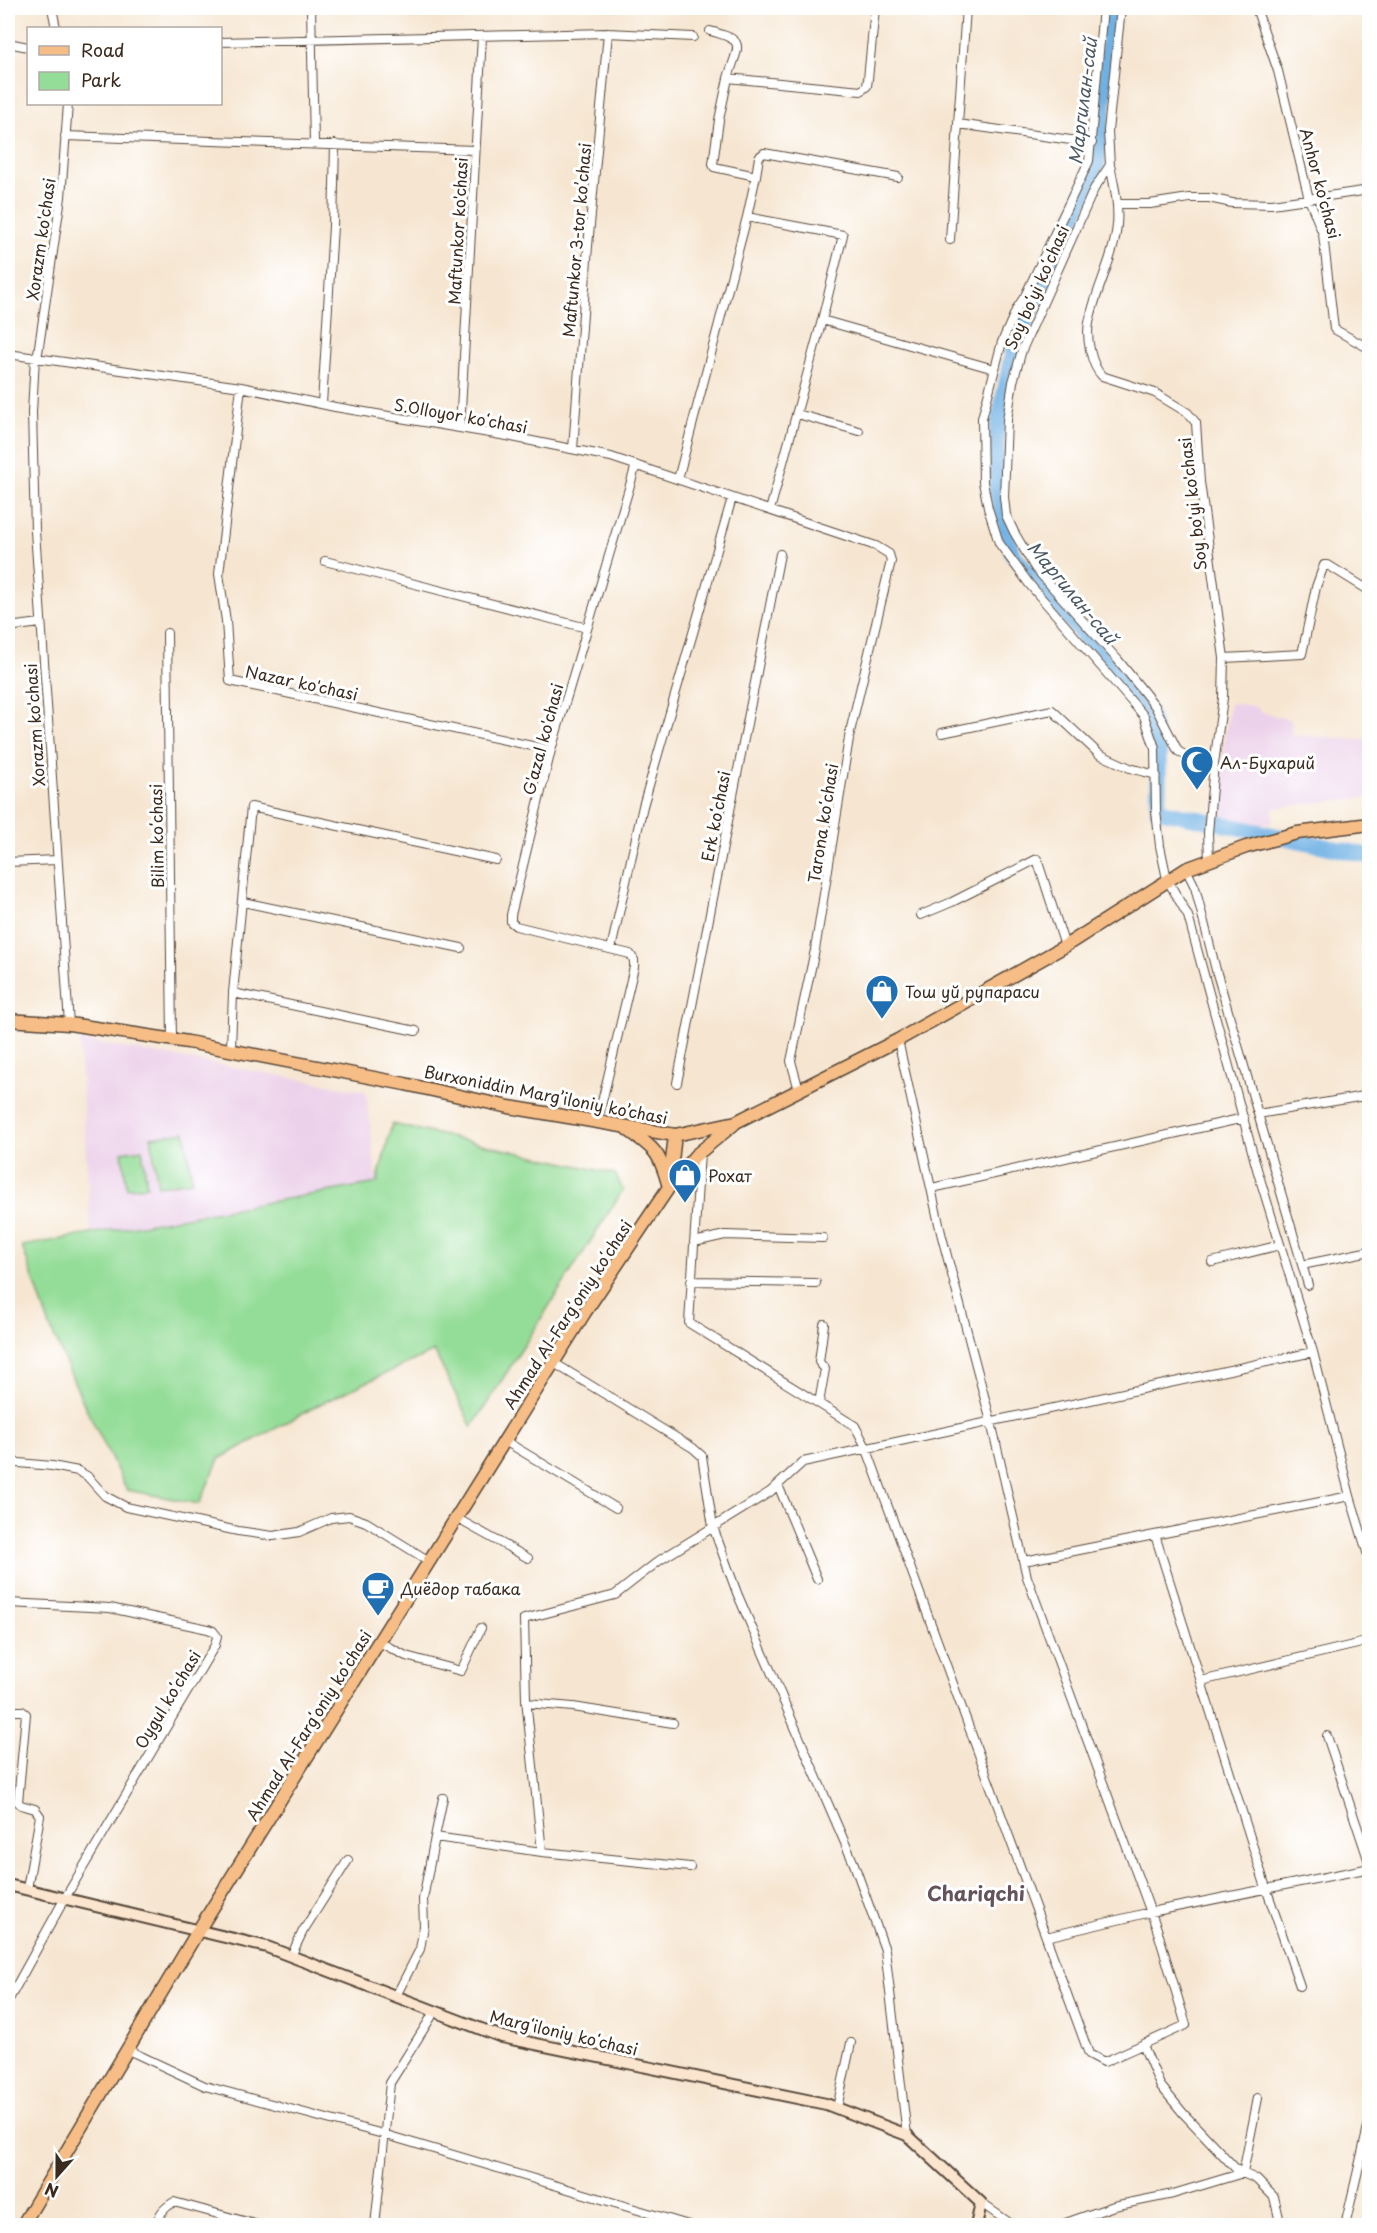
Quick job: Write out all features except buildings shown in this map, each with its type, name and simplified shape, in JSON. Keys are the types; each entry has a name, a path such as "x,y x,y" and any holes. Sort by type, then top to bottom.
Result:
{"main road":[{"name":"Burxoniddin Marg’iloniy ko’chasi","path":"8,1020 69,1024 231,1049 509,1107 675,1135 736,1122 898,1040 1065,946 1186,868 1246,847 1297,833 1370,824"},
{"name":"Ahmad Al-Fargʻoniy koʻchasi","path":"22,2226 198,1931 554,1363 669,1187 700,1152 736,1122"},
{"path":"626,1128 654,1149 663,1164 669,1187"},
{"path":"669,1187 675,1135"}],"street":[{"path":"52,8 56,27"},
{"path":"311,8 314,143"},
{"path":"728,78 861,92 867,86 875,8"},
{"path":"950,240 966,8"},
{"name":"Soy boʻyi koʻchasi","path":"1103,8 1089,161 1005,333 982,418 983,482 999,543 1030,585 1144,716 1155,748 1156,811 1167,879 1188,916 1244,1118 1313,1352 1350,1496 1370,1562"},
{"path":"1110,165 1108,131 1121,8"},
{"name":"Anhor ko'chasi","path":"1256,8 1278,71 1309,200 1323,234 1334,329 1370,349"},
{"path":"710,31 735,40 737,46 719,120 713,164 718,169 756,176"},
{"path":"222,42 608,33 693,37"},
{"name":"Maftunkor 3-tor koʼchasi","path":"573,449 588,246 608,33"},
{"name":"Maftunkor ko'chasi","path":"460,428 482,36"},
{"path":"8,43 27,46"},
{"name":"Xorazm ko'chasi","path":"68,105 59,208 38,353 35,357 32,432 35,531 69,1024"},
{"path":"958,124 1092,143"},
{"path":"65,136 475,150"},
{"path":"322,404 333,236 335,144"},
{"path":"678,479 747,217 759,157 764,153 898,177"},
{"name":"Soy boʻyi koʻchasi","path":"1110,165 1094,189 1017,366 1010,400 1006,439 1004,497 1006,514 1023,551 1035,568 1118,660 1155,706 1178,751 1193,760 1214,764"},
{"name":"Soy bo'yi ko'chasi","path":"1110,165 1118,204 1117,226 1112,254 1089,322 1088,333 1098,372 1102,376 1155,393 1188,413 1196,423 1200,482 1224,658 1223,698 1214,764"},
{"path":"1118,204 1150,204 1189,198 1209,198 1232,203 1272,204 1370,190"},
{"path":"747,217 843,235 770,510"},
{"path":"822,320 994,369"},
{"name":"S.Olloyor koʻchasi","path":"8,354 240,387 611,457 876,546 889,554 891,561"},
{"name":"Nazar ko'chasi","path":"240,387 219,574 226,621 230,681 552,750"},
{"path":"797,414 859,431"},
{"name":"G'azal ko'chasi","path":"597,1123 634,960 630,954 523,929 511,922 552,750 636,465"},
{"path":"611,949 643,806 732,498"},
{"name":"Erk koʻchasi","path":"676,1083 780,554"},
{"path":"325,561 587,628"},
{"name":"Tarona koʻchasi","path":"799,1090 791,1061 815,950 850,732 891,561"},
{"path":"1224,658 1302,654 1316,586 1324,565 1370,591"},
{"path":"8,627 41,623"},
{"name":"Bilim koʻchasi","path":"167,633 172,1039"},
{"path":"942,733 1052,710 1099,754 1130,768 1156,775"},
{"path":"1209,860 1209,811 1214,764"},
{"path":"231,1049 233,993 250,807 496,860"},
{"path":"8,862 57,860"},
{"path":"921,915 1037,860 1065,946"},
{"path":"1186,868 1195,887 1216,970 1308,1285"},
{"path":"243,902 461,948"},
{"path":"233,993 416,1031"},
{"path":"700,1152 691,1281 689,1320 691,1325 855,1426 866,1447 1089,2054 1104,2062 1186,2025 1151,1912 1027,1577 941,1233 898,1040"},
{"path":"1258,1114 1370,1095"},
{"path":"932,1188 1244,1118"},
{"path":"694,1242 725,1235 823,1238"},
{"path":"1212,1262 1281,1245"},
{"path":"1302,1265 1369,1253"},
{"path":"691,1281 816,1283"},
{"path":"819,1403 825,1369 819,1362 824,1324"},
{"path":"542,1852 526,1703 525,1619 615,1595 660,1560 770,1492 803,1462 1313,1352"},
{"path":"554,1363 693,1448 702,1456 713,1527 737,1593 854,1864 885,1950 907,2135"},
{"path":"505,1441 616,1508"},
{"path":"8,1462 70,1468 87,1476 105,1496 126,1507 260,1535 292,1534 331,1518 349,1516 366,1522 429,1561"},
{"path":"778,1485 817,1579"},
{"path":"1024,1562 1350,1496"},
{"path":"456,1518 528,1558"},
{"path":"1155,1535 1266,1888 1300,1986"},
{"name":"Oygul koʻchasi","path":"8,1603 110,1608 208,1629 217,1636 215,1645 65,1898"},
{"path":"379,1642 406,1656 461,1671 481,1628"},
{"path":"1201,1681 1370,1641"},
{"path":"526,1703 573,1707 673,1723"},
{"path":"8,1711 20,1711 26,1714 18,1802 35,1809 39,1816 27,1889"},
{"path":"1046,1937 1151,1912 1370,1867 1327,1736"},
{"path":"396,1996 420,1949 424,1926 423,1899 443,1798"},
{"path":"435,1837 542,1852 690,1866"},
{"path":"291,1956 303,1931 348,1860"},
{"name":"Margʻiloniy koʻchasi","path":"8,1885 267,1947 502,2037 825,2104 907,2135 981,2204"},
{"path":"8,1998 65,1898"},
{"path":"375,2226 390,2084 435,2011"},
{"path":"837,2108 851,2043"},
{"path":"1143,2045 1160,2085 1238,2171 1256,2180 1274,2197 1281,2226"},
{"path":"128,2050 205,2086 383,2134 692,2226"},
{"path":"1243,2173 1258,2098"},
{"path":"1345,2226 1370,2119"},
{"path":"1057,2226 1114,2206 1173,2194 1243,2173"},
{"path":"157,2226 158,2216 174,2202 262,2226"},
{"path":"976,2226 981,2204 1014,2226"}],"shaded area":[{"path":"1230,703 1259,707 1259,711 1291,720 1292,735 1369,740 1369,797 1273,808 1273,822 1221,830 1215,804"},
{"path":"79,1040 366,1091 377,1183 91,1235"}],"green space":[{"path":"392,1124 615,1174 623,1190 472,1427 434,1351 322,1403 219,1459 199,1504 127,1490 83,1402 50,1327 22,1246 377,1183"},
{"path":"185,1132 192,1181 158,1186 151,1137"},
{"path":"142,1149 147,1186 127,1188 122,1152"}],"waterway":[{"name":"Маргилан-сай","path":"1111,8 1097,166 1013,350 997,430 996,489 1012,553 1149,712 1159,747 1158,810 1370,856"}],"place":[{"name":"Ал-Бухарий","path":"1197,791"},
{"name":"Тош уй рупараси","path":"882,1020"},
{"name":"Рохат","path":"685,1204"},
{"name":"Диёдор табака","path":"378,1617"}],"district":[{"name":"Chariqchi","path":"976,1893"}]}
